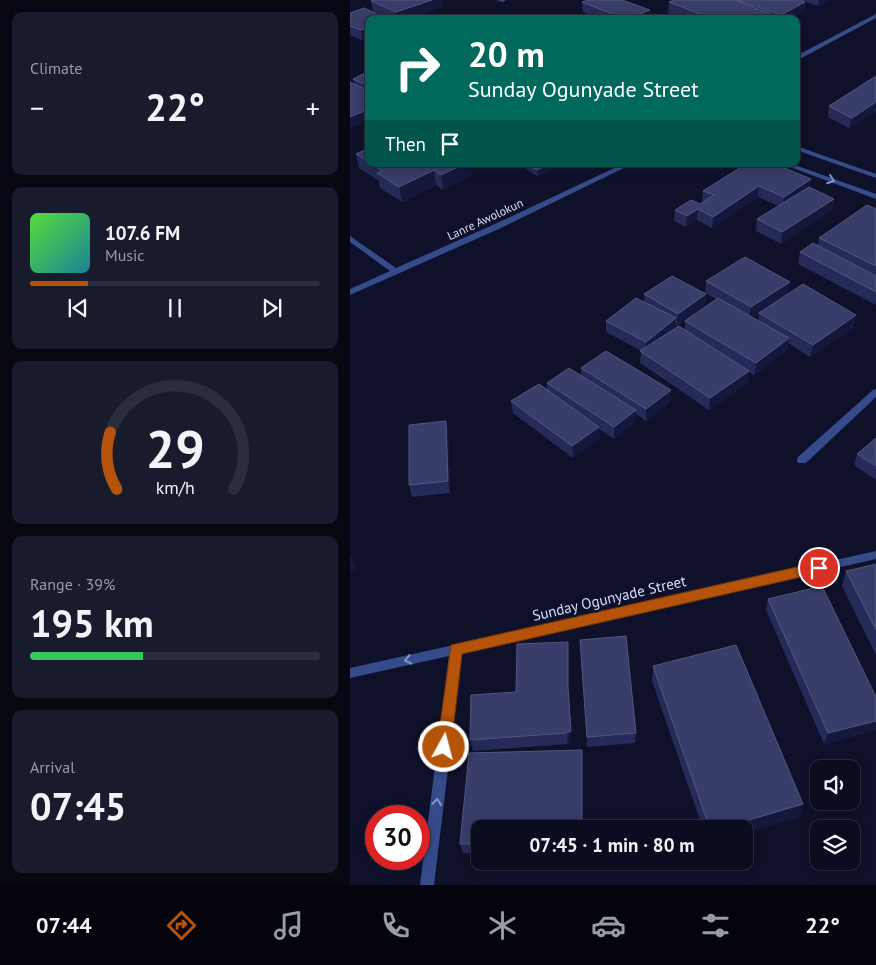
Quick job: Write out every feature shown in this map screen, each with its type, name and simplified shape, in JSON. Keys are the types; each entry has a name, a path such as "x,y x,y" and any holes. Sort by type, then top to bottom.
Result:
{"street":[{"path":"800,57 876,16"},
{"path":"800,149 876,176"},
{"name":"Lanre Awolokun","path":"350,292 622,167"},
{"path":"794,167 876,197"},
{"path":"350,238 396,272"},
{"path":"802,460 876,392"},
{"name":"Sunday Ogunyade Street","path":"350,673 876,555"},
{"path":"427,885 456,649"}],"building":[{"path":"432,0 396,12 371,1"},
{"path":"588,0 622,0 650,10 637,15 615,15 582,2"},
{"path":"675,0 734,0 773,15 703,15 669,2"},
{"path":"737,0 800,0 805,2 781,15"},
{"path":"364,8 379,15 365,15 365,29 361,30 350,26 350,13"},
{"path":"365,73 365,84 353,79"},
{"path":"876,76 876,102 852,118 829,106"},
{"path":"350,82 365,89 365,111 350,117"},
{"path":"365,150 365,160 356,154"},
{"path":"377,167 458,167 441,175 434,170 399,187 377,173 383,171"},
{"path":"532,167 544,167 537,170"},
{"path":"741,167 782,167 811,179 784,197 759,186 713,217 698,209 687,216 675,210 691,200 700,204 714,195 703,191"},
{"path":"809,187 834,199 782,232 757,219"},
{"path":"867,205 876,209 876,266 819,238"},
{"path":"813,243 876,276 876,292 800,252"},
{"path":"745,257 790,282 751,307 706,281"},
{"path":"672,276 706,294 678,314 644,294"},
{"path":"803,284 856,315 813,345 759,313"},
{"path":"636,298 676,318 646,342 606,321"},
{"path":"718,298 789,338 756,363 685,321"},
{"path":"679,326 749,371 710,398 640,351"},
{"path":"606,351 671,390 646,409 581,368"},
{"path":"569,368 636,410 614,427 547,383"},
{"path":"539,384 599,427 572,446 511,401"},
{"path":"446,421 448,481 409,485 409,425"},
{"path":"876,438 876,466 857,454"},
{"path":"876,564 876,630 846,571"},
{"path":"822,586 876,697 876,721 828,733 768,599"},
{"path":"626,636 636,733 587,737 580,640"},
{"path":"568,642 568,687 571,731 567,733 470,740 471,695 516,692 517,644"},
{"path":"736,645 803,804 749,820 707,820 653,666"},
{"path":"582,750 582,820 471,820 471,844 460,844 469,753"}],"route":[{"path":"444,747 456,649 819,568"}]}
